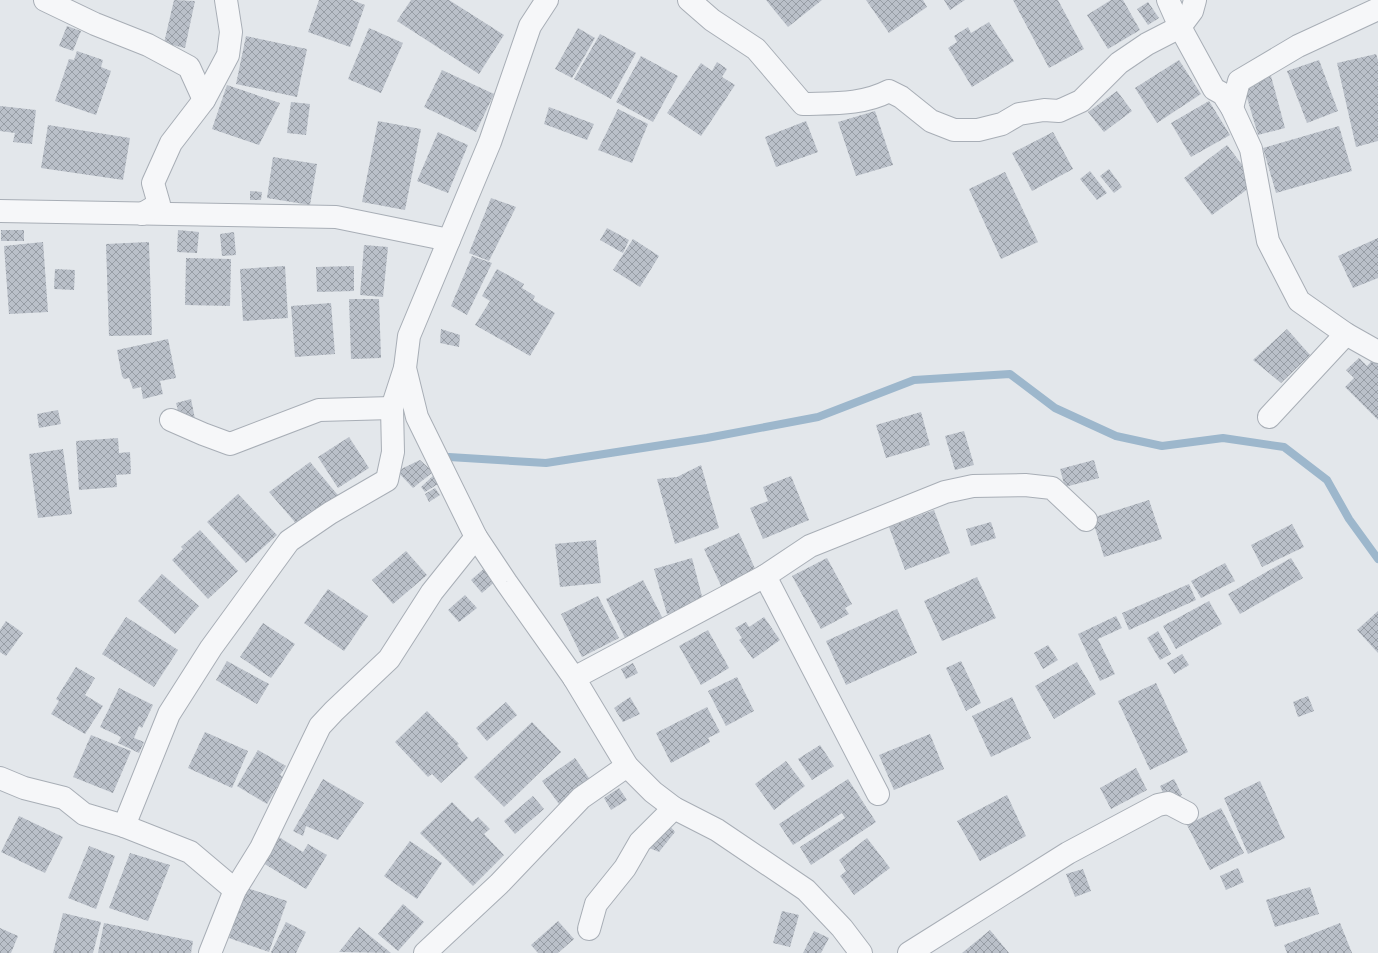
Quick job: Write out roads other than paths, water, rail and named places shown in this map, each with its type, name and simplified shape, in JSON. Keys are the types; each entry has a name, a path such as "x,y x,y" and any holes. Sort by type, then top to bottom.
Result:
{"street":[{"path":"45,0 95,24 148,45 189,67 204,100"},
{"path":"142,214 159,204 154,183 171,143 204,100 228,55 231,32 226,0"},
{"path":"124,826 170,714 211,648 289,541 356,496 387,480 393,452 392,408 405,368 409,336 490,142 530,26 548,0"},
{"path":"689,0 712,20 756,49 803,104 841,103 874,99 889,91 901,97 931,121 954,130 978,130 1002,124 1019,114 1044,110 1059,111 1081,101 1119,63 1146,44 1180,27 1192,11 1196,0"},
{"path":"1168,0 1180,27 1214,89 1223,94 1232,108 1251,149 1268,241 1299,301 1346,334 1378,352"},
{"path":"1232,108 1239,81 1298,46 1378,9"},
{"path":"0,211 336,217 449,240"},
{"path":"1269,417 1346,334"},
{"path":"405,368 417,417 476,537 574,678 628,766 653,792 674,808 717,830 806,890 842,928 861,953"},
{"path":"171,420 230,444 319,410 392,408"},
{"path":"574,678 765,576 810,546 945,492 973,486 1025,486 1052,488 1086,520"},
{"path":"210,953 235,890 261,848 320,726 389,659 432,592 476,537"},
{"path":"765,576 878,794"},
{"path":"425,952 499,884 581,798 628,766"},
{"path":"0,778 24,788 64,798 84,814 124,826 190,852 235,890"},
{"path":"909,953 1068,853 1158,805 1168,803 1187,813"},
{"path":"589,929 596,904 625,868 640,842 674,808"}],"waterway":[{"path":"449,457 546,463 707,438 818,417 914,380 1010,374 1055,408 1116,436 1162,446 1223,438 1284,447 1327,480 1349,519 1378,559"}]}
